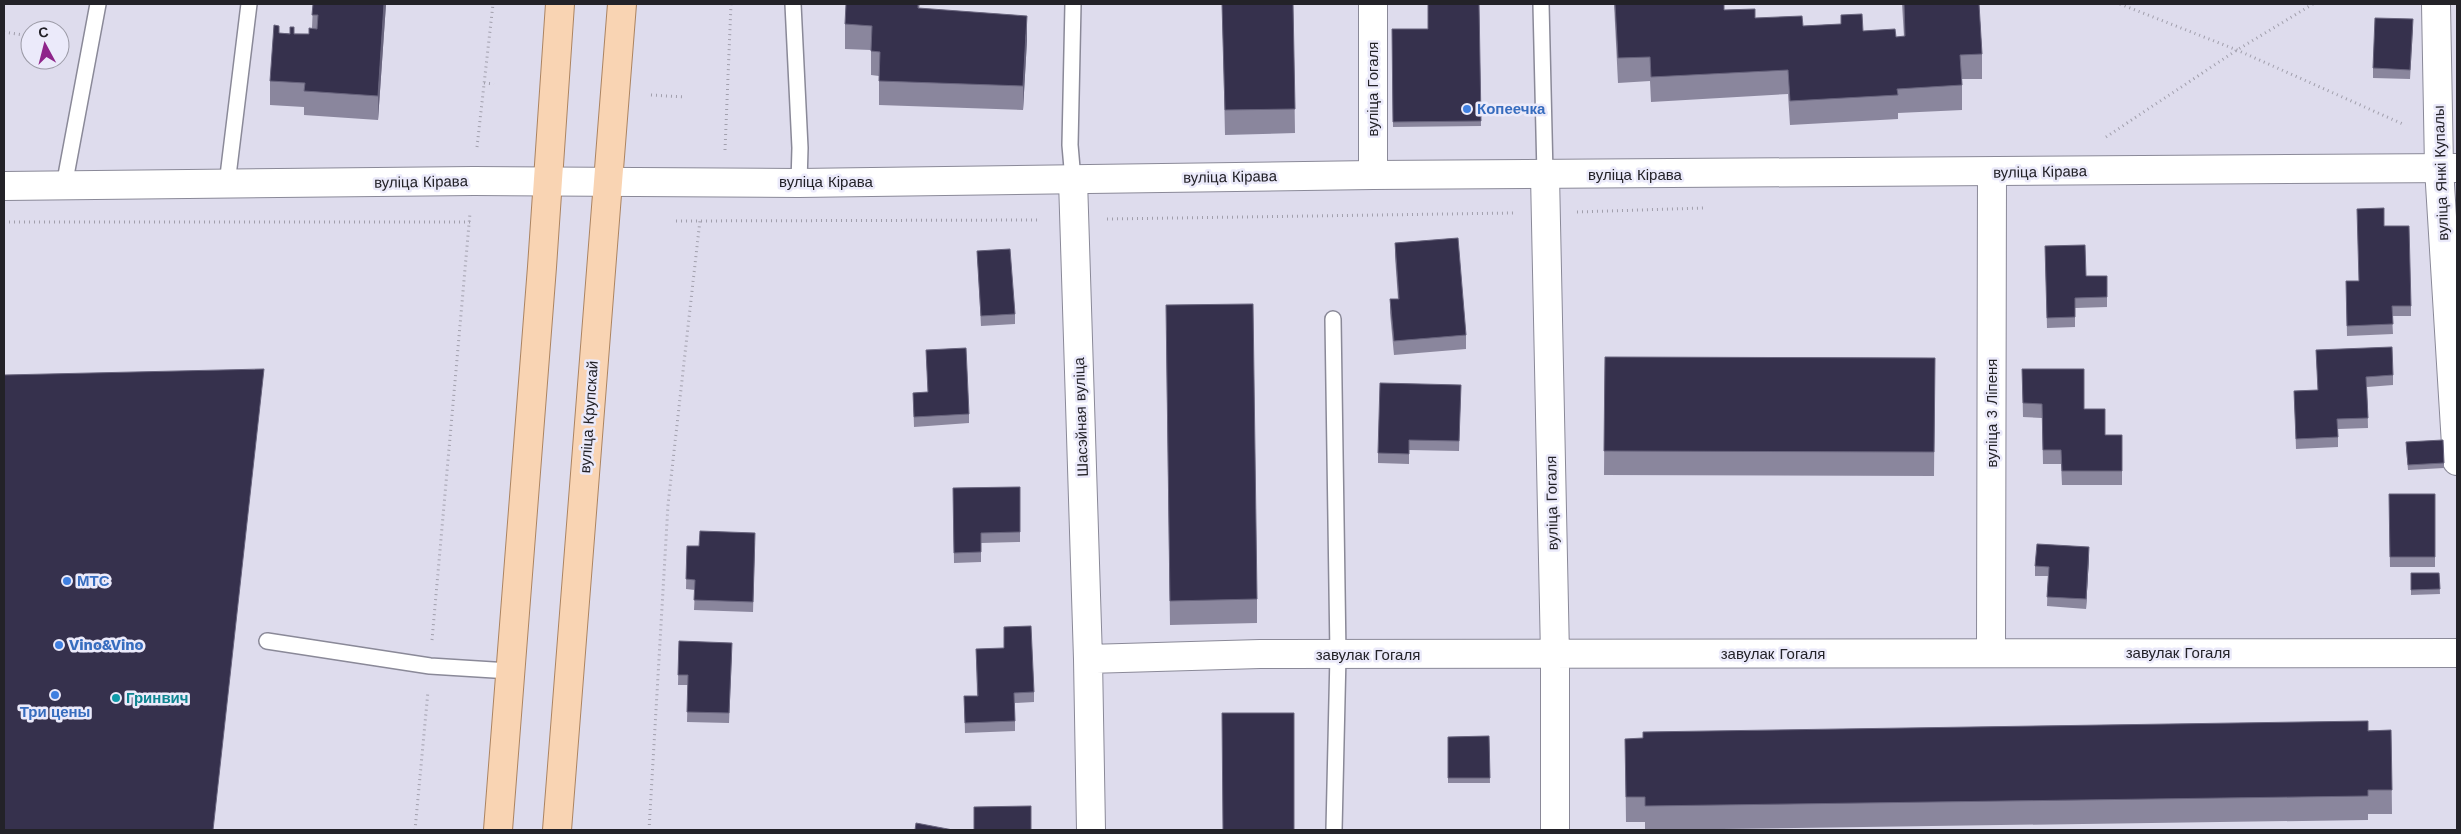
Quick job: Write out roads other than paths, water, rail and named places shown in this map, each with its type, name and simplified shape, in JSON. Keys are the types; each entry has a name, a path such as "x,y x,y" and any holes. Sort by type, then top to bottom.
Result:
{"main road":[{"path":"498,830 560,4"},
{"name":"вуліца Крупскай","path":"557,830 622,4"}],"street":[{"name":"вуліца Гогаля","path":"1373,4 1373,175"},
{"name":"вуліца Янкі Купалы","path":"2436,4 2439,140 2448,168 2457,462"},
{"name":"вуліца Кірава","path":"4,186 474,181 799,183 1373,175 1992,173 2448,168"},
{"name":"вуліца 3 Ліпеня","path":"1991,654 1992,173"},
{"name":"вуліца Гогаля","path":"1545,175 1555,655 1555,830"},
{"name":"Шасэйная вуліца","path":"1073,180 1088,659 1091,830"},
{"name":"завулак Гогаля","path":"1088,659 1338,655 2457,652"}],"lane":[{"path":"64,186 98,4"},
{"path":"227,184 249,4"},
{"path":"793,4 800,148 799,183"},
{"name":"Шасэйная вуліца","path":"1073,4 1070,145 1073,180"},
{"path":"1541,4 1545,175"},
{"path":"1333,319 1338,655 1334,830"},
{"path":"267,641 430,666 510,671"}],"place":[{"name":"Копеечка","path":"1467,109"},
{"name":"МТС","path":"67,581"},
{"name":"Vino&Vino","path":"59,645"},
{"name":"Три цены","path":"55,695"},
{"name":"Гринвич","path":"116,698"}]}
